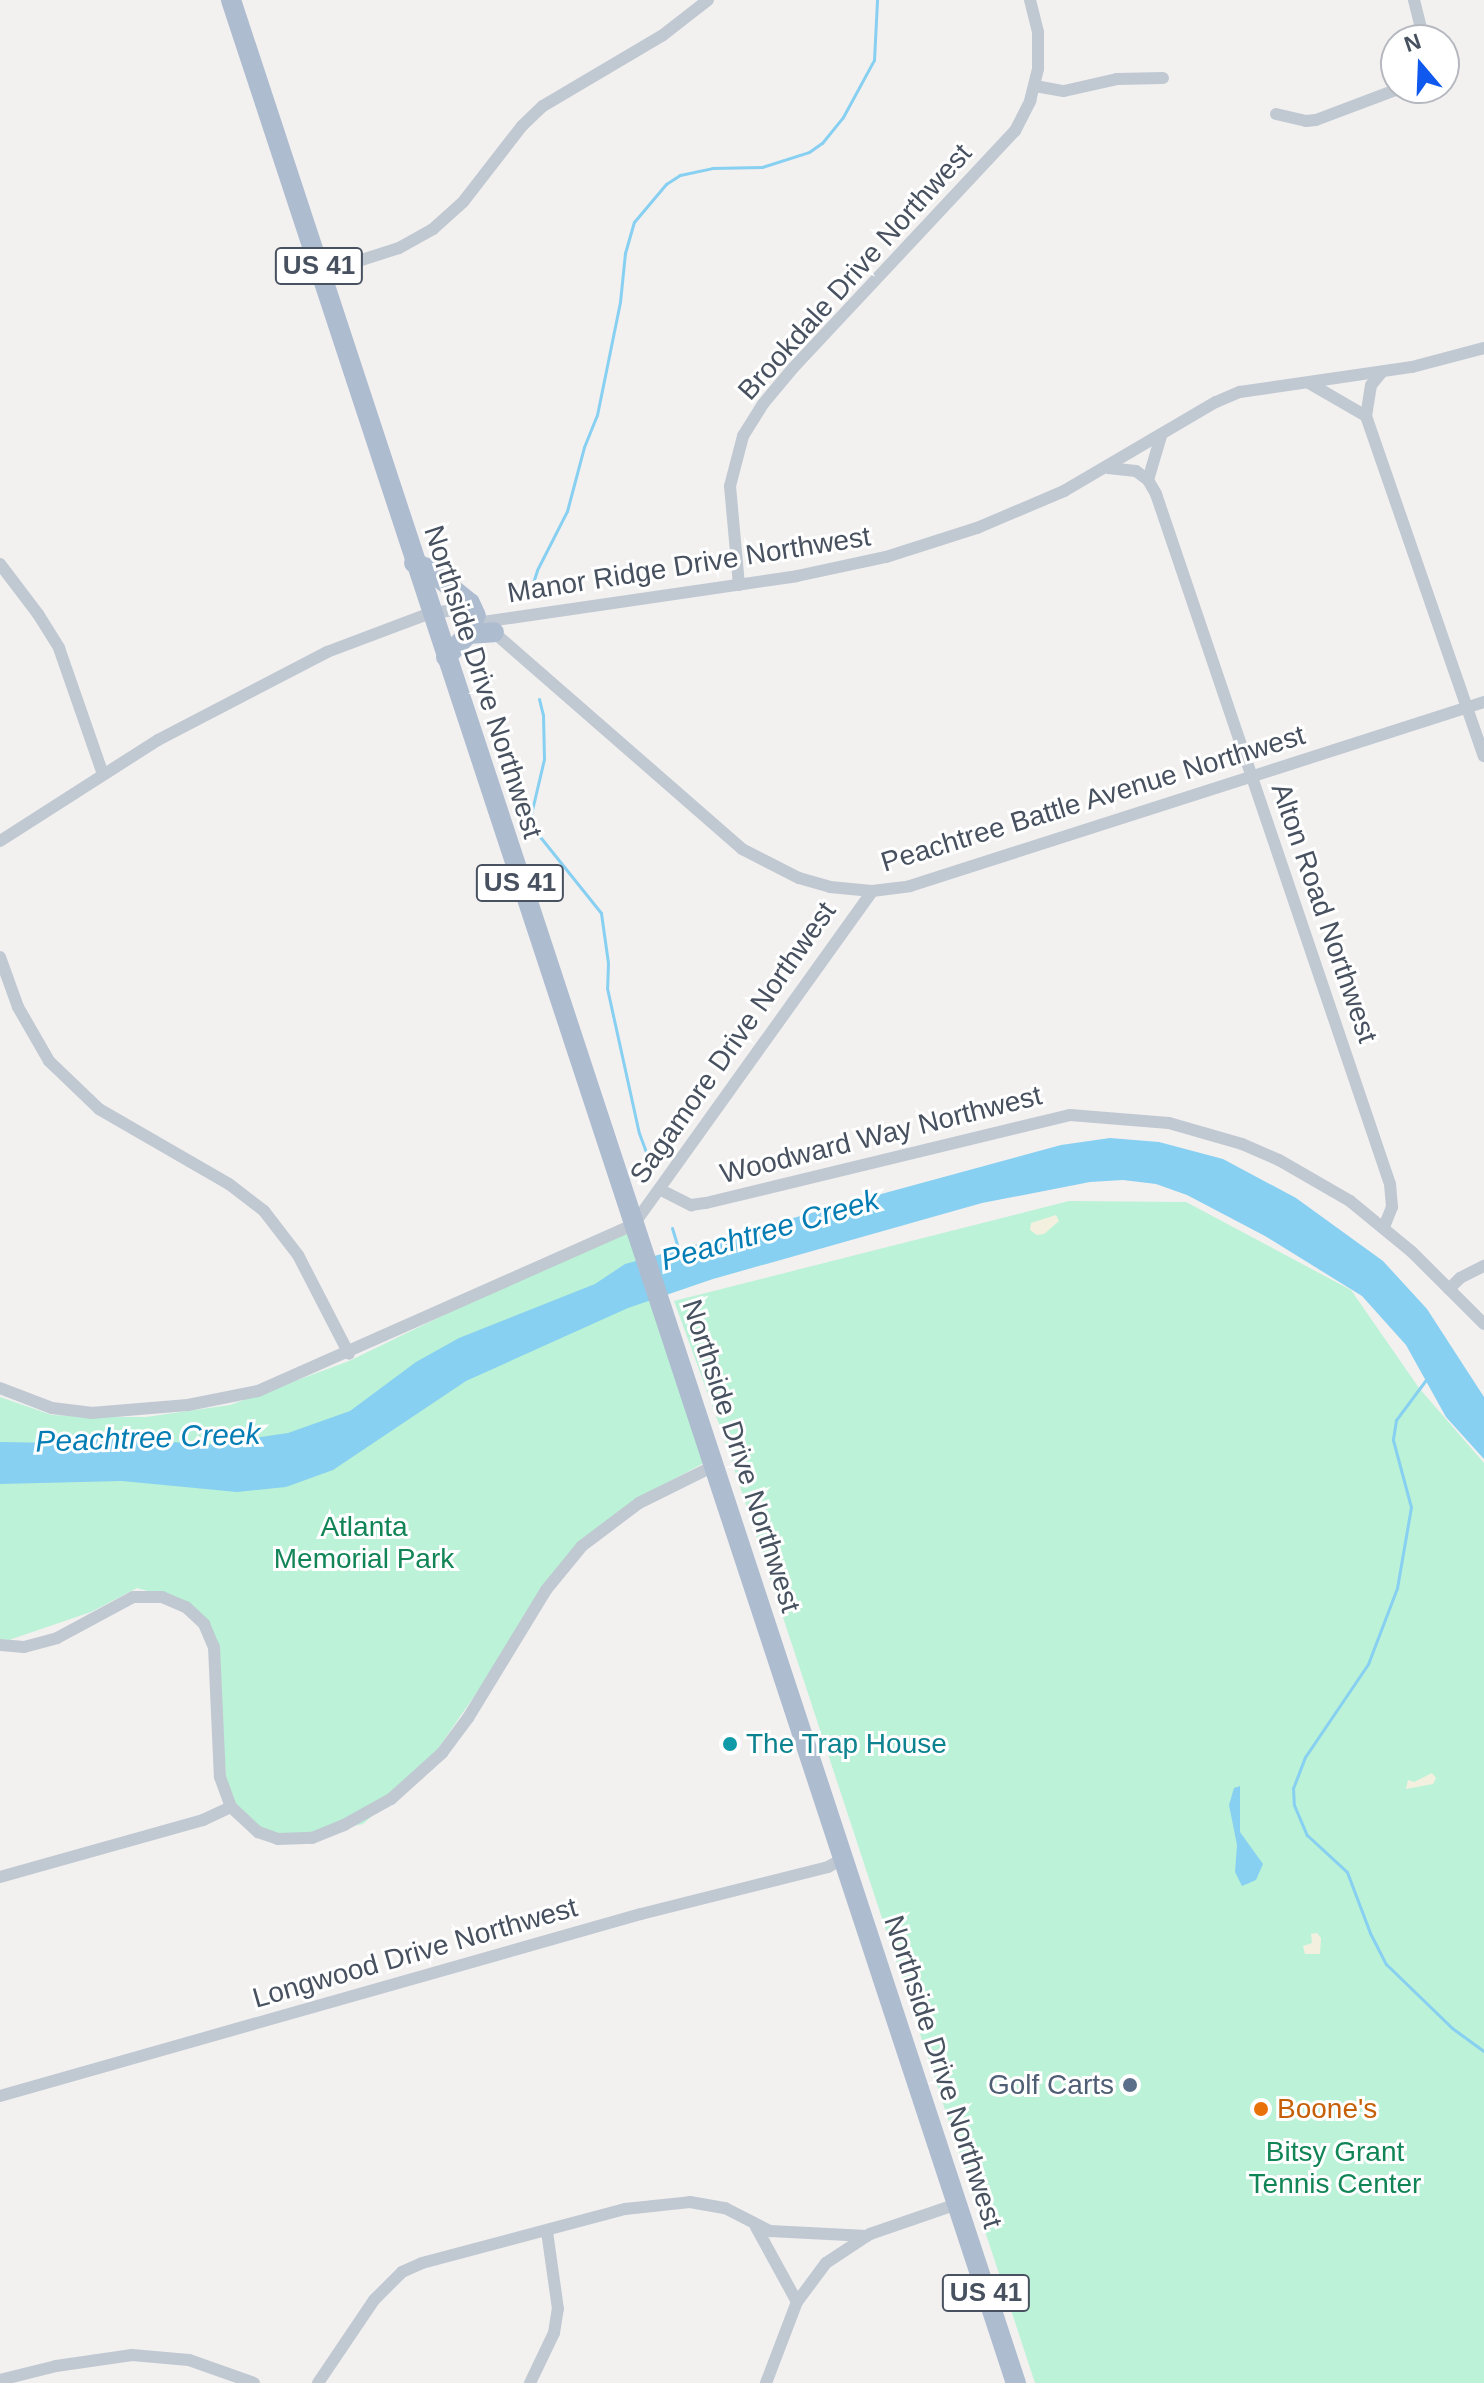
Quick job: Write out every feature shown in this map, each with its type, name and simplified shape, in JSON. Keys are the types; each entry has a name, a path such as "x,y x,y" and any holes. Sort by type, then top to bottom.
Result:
{"main road":[{"name":"Northside Drive Northwest","path":"231,0 1016,2383"},
{"path":"414,563 427,568 470,603 484,623 468,634 446,657"}],"street":[{"path":"321,273 399,248 433,229 463,202 522,126 543,106 663,35 708,0"},
{"name":"Brookdale Drive Northwest","path":"739,585 730,486 736,454 751,422 793,368 1005,144 1023,117 1035,86 1039,49 1030,0"},
{"path":"1414,0 1420,24"},
{"path":"1035,86 1064,91 1117,79 1163,78"},
{"path":"1276,114 1306,121 1316,120 1380,96"},
{"name":"Manor Ridge Drive Northwest","path":"484,623 840,568 932,544 1021,511 1108,468 1216,402 1240,392 1382,372 1484,348"},
{"path":"1382,372 1371,385 1366,416 1484,756"},
{"path":"1306,382 1366,416"},
{"path":"1108,468 1136,471 1148,480 1161,436"},
{"name":"Alton Road Northwest","path":"1148,480 1156,494 1390,1184 1392,1207 1384,1227"},
{"path":"0,564 59,648 103,774"},
{"path":"0,841 103,774 212,710 327,652 431,613 455,610 484,623"},
{"name":"Peachtree Battle Avenue Northwest","path":"484,623 742,849 799,878 830,887 872,891 910,886 1484,702"},
{"name":"Sagamore Drive Northwest","path":"634,1224 872,891"},
{"path":"0,957 18,1007 49,1061 99,1109 229,1184 264,1211 298,1255 349,1354"},
{"name":"Woodward Way Northwest","path":"661,1190 691,1205 706,1203 1043,1119 1093,1116 1169,1123 1242,1144 1315,1179 1384,1227 1484,1324"},
{"path":"0,1388 52,1408 116,1412 232,1398 286,1382 634,1224"},
{"path":"1449,1289 1460,1278 1484,1266"},
{"path":"0,1645 24,1647 57,1638 133,1597 162,1597 186,1607 204,1624 214,1647 220,1777 231,1807 258,1832 296,1841 344,1825 391,1799 425,1771 455,1738 546,1590 582,1546 639,1503 716,1465"},
{"path":"0,1877 203,1820 231,1807"},
{"name":"Longwood Drive Northwest","path":"0,2096 625,1918 828,1867 844,1858"},
{"path":"318,2383 374,2300 402,2272 422,2263 625,2209 690,2202 725,2208 756,2227 781,2233 867,2236"},
{"path":"766,2383 797,2302 826,2263 867,2236 957,2204"},
{"path":"756,2227 797,2302"},
{"path":"530,2383 554,2333 558,2309 547,2232"},
{"path":"0,2380 16,2380 98,2359 160,2356 212,2366 254,2383"}],"green space":[{"name":"Bitsy Grant Tennis Center","path":"1069,1201 1186,1202 1351,1290 1419,1388 1484,1463 1484,2383 1035,2383 723,1435 674,1301"},
{"name":"Atlanta Memorial Park","path":"638,1221 704,1463 633,1501 574,1551 422,1772 363,1824 269,1841 229,1810 214,1639 187,1602 137,1588 91,1612 9,1640 0,1639 0,1397 52,1415 97,1417 146,1417 230,1405 349,1361"}],"sand":[{"path":"1056,1215 1059,1221 1044,1234 1037,1235 1030,1230 1031,1223"},
{"path":"1432,1773 1436,1778 1433,1784 1406,1789 1408,1780 1414,1782"},
{"path":"1317,1933 1321,1938 1320,1954 1305,1954 1303,1946 1312,1943 1311,1934"}],"water":[{"name":"Peachtree Creek","path":"1110,1138 1159,1142 1223,1159 1296,1198 1383,1261 1427,1309 1484,1397 1484,1459 1446,1417 1406,1345 1362,1296 1265,1236 1187,1195 1156,1184 1123,1180 1090,1182 982,1203 713,1279 628,1308 466,1381 333,1470 286,1487 237,1492 122,1481 0,1484 0,1442 58,1443 108,1436 206,1445 288,1433 350,1411 416,1362 459,1338 595,1284 625,1264 1061,1145"},
{"path":"1240,1786 1240,1832 1263,1864 1256,1880 1242,1886 1235,1872 1237,1845 1229,1805 1234,1788"}],"waterway":[{"path":"528,598 537,570 567,511 584,447 597,415 620,302 625,253 634,222 666,184 680,175 712,168 762,167 809,152 822,143 843,117 874,60 877,0"},
{"path":"539,699 543,715 544,759 529,823 601,913 608,963 607,988 639,1133 653,1171"},
{"name":"Peachtree Creek","path":"672,1228 679,1251"},
{"path":"1428,1377 1396,1420 1393,1440 1411,1507 1397,1588 1368,1664 1305,1757 1293,1788 1294,1805 1307,1835 1347,1872 1370,1933 1386,1964 1452,2028 1484,2051"}],"place":[{"name":"The Trap House","path":"730,1744"},
{"name":"Golf Carts","path":"1130,2085"},
{"name":"Boone's","path":"1261,2109"}]}
